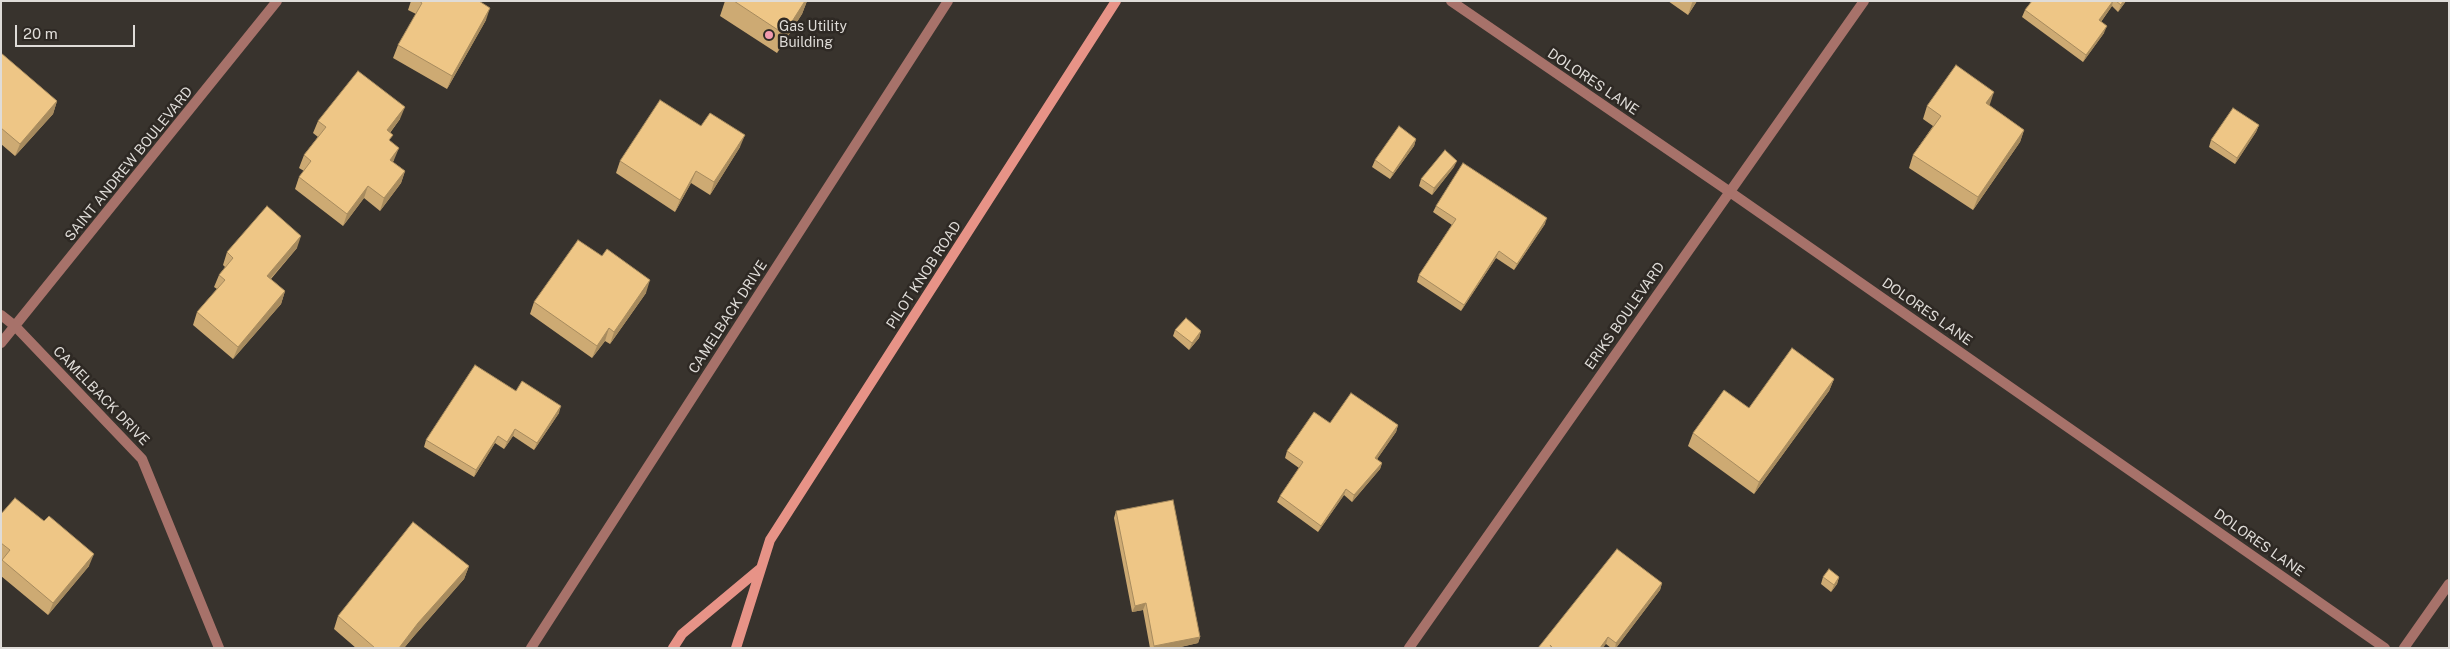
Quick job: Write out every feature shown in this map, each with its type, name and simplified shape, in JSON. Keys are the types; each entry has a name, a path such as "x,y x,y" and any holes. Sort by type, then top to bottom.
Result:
{"main road":[{"name":"PILOT KNOB ROAD","path":"736,648 770,540 1116,1"},
{"path":"673,648 682,634 762,567"}],"street":[{"name":"SAINT ANDREW BOULEVARD","path":"1,343 277,1"},
{"name":"CAMELBACK DRIVE","path":"530,648 948,1"},
{"name":"DOLORES LANE","path":"1451,1 1730,192 2385,648"},
{"name":"ERIKS BOULEVARD","path":"1409,648 1864,1"},
{"name":"CAMELBACK DRIVE","path":"1,315 15,326 142,459 219,648"},
{"path":"2404,648 2449,584"}],"building":[{"path":"419,1 479,1 490,8 452,76 398,45 422,3"},
{"path":"734,1 805,1 784,34"},
{"path":"2032,1 2113,1 2099,20 2107,26 2086,55 2025,10"},
{"path":"1,53 57,101 20,144 1,128"},
{"path":"1956,65 1994,92 1986,103 2024,130 1978,197 1913,155 1941,116 1927,106"},
{"path":"358,71 405,107 387,130 393,135 389,140 399,148 390,160 405,171 384,198 368,186 347,214 299,177 311,161 304,155 326,127 318,121"},
{"path":"660,100 701,126 710,113 745,135 714,182 696,171 680,200 620,161"},
{"path":"2233,108 2259,125 2237,158 2211,140"},
{"path":"1399,126 1416,139 1393,173 1375,160"},
{"path":"1445,150 1457,161 1434,188 1421,179"},
{"path":"1463,163 1547,218 1517,264 1499,251 1464,305 1419,275 1456,219 1436,206"},
{"path":"267,206 301,236 267,276 285,291 238,347 197,312 225,280 219,275 233,258 227,252"},
{"path":"578,240 602,256 607,249 650,280 614,332 609,328 597,346 534,302"},
{"path":"1186,318 1201,331 1192,343 1175,330"},
{"path":"1792,348 1834,379 1759,482 1693,433 1724,390 1749,408"},
{"path":"475,365 516,391 522,381 561,406 537,443 515,429 507,442 498,436 476,470 426,440"},
{"path":"1351,393 1398,425 1375,458 1382,463 1354,495 1346,489 1321,526 1280,496 1303,462 1287,451 1314,412 1330,423"},
{"path":"15,498 44,521 49,516 94,554 53,603 2,560 10,550 1,543 1,514"},
{"path":"1173,500 1200,637 1154,646 1146,603 1135,606 1116,511"},
{"path":"413,522 469,566 418,623 399,648 375,648 338,616"},
{"path":"1617,549 1662,583 1616,643 1608,637 1600,648 1553,648 1550,645 1552,648 1538,648"},
{"path":"1829,569 1839,577 1834,585 1823,577"}],"place":[{"name":"Gas Utility Building","path":"769,35"}]}
